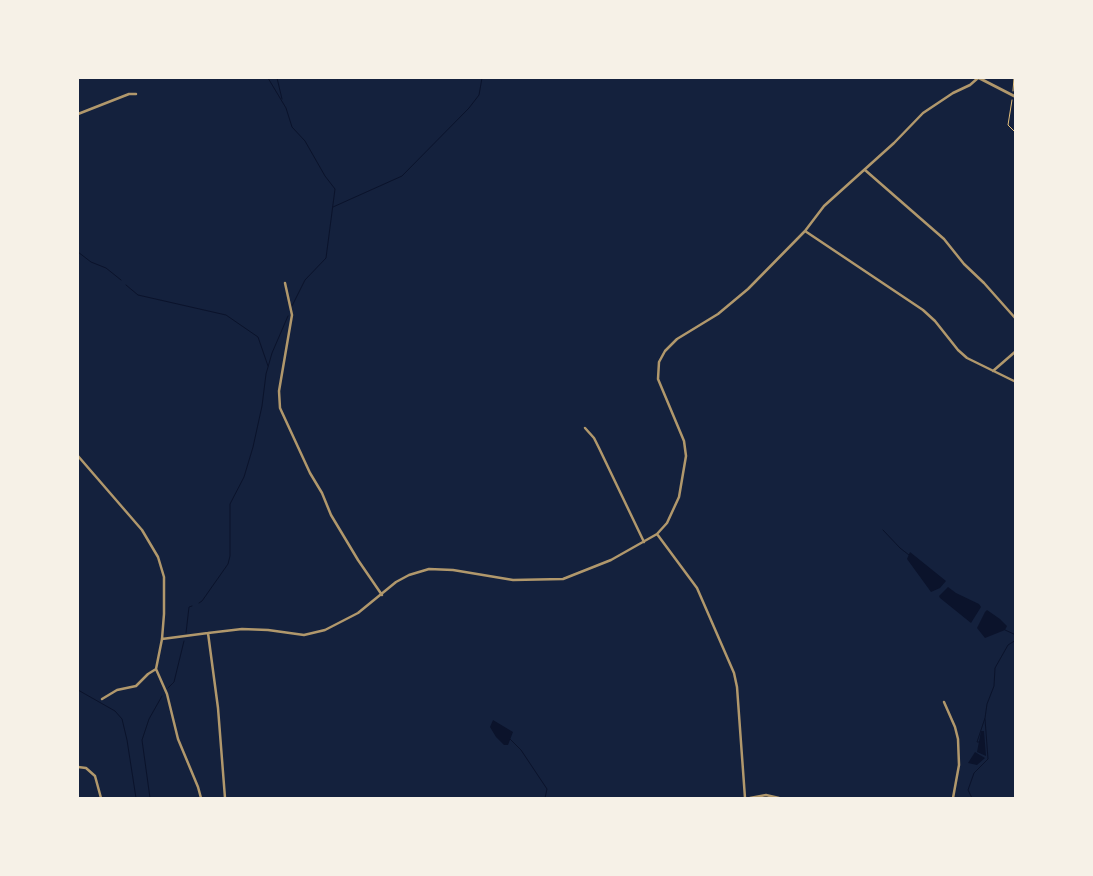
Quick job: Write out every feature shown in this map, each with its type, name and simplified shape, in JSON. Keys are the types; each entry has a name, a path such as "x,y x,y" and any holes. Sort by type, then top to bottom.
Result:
{"street":[{"path":"162,639 242,630 268,630 304,635 313,634 351,617 382,595 396,582 409,575 429,569 453,570 513,580 563,579 611,560 657,534 667,523 673,512 682,484 686,456 684,440 658,379 659,362 665,351 677,339 718,314 748,289 805,231 824,206 865,170 932,105 970,85 978,78 1014,96"},
{"path":"78,114 129,94 136,94"},
{"path":"865,170 944,239 964,264 1016,319"},
{"path":"805,231 912,301 935,321 962,354 978,365 1016,382"},
{"path":"285,283 292,315 280,384 280,408 331,515 363,568 382,595"},
{"path":"993,371 1016,351"},
{"path":"585,428 599,448 644,542"},
{"path":"78,456 142,530 158,557 164,577 162,639 156,669 167,694 178,739 201,798"},
{"path":"657,534 697,588 734,673 745,798"},
{"path":"208,633 218,708 225,798"},
{"path":"102,699 117,690 136,686 156,669"},
{"path":"944,702 958,739 959,766 953,798"},
{"path":"78,767 86,768 94,776 101,798"},
{"path":"750,798 766,795 779,798"}],"path":[{"path":"1014,78 1014,86"},
{"path":"1014,96 1008,125 1016,133"}],"water":[{"path":"910,552 946,581 940,588 931,592 907,559"},
{"path":"948,587 979,604 981,607 971,623 940,598 939,596"},
{"path":"987,610 1007,626 1005,630 985,638 977,628"},
{"path":"493,720 513,732 508,745 504,745 496,737 490,727"},
{"path":"981,731 984,731 986,756 977,752"},
{"path":"975,752 985,758 977,765 968,763"}],"waterway":[{"path":"268,78 286,108 292,127 305,141 325,176 335,189 326,258 305,280 292,306"},
{"path":"277,78 282,99"},
{"path":"333,207 402,176 469,108 479,95 482,78"},
{"path":"78,252 91,262 106,268 121,280"},
{"path":"126,285 138,295 226,315 258,337 268,366"},
{"path":"199,603 228,564 230,556 230,504 244,477 262,406 266,374 272,353 288,316"},
{"path":"883,530 909,555"},
{"path":"186,633 189,607 192,606"},
{"path":"1005,630 1016,635"},
{"path":"979,742 977,742 985,718 987,704 994,686 995,668 1008,645 1016,640"},
{"path":"168,688 174,682 184,641"},
{"path":"78,690 115,711 122,719 136,798"},
{"path":"150,798 142,740 149,719 162,696"},
{"path":"972,798 968,790 974,773 988,759 985,719"},
{"path":"510,739 521,750 547,789 545,798"}]}
